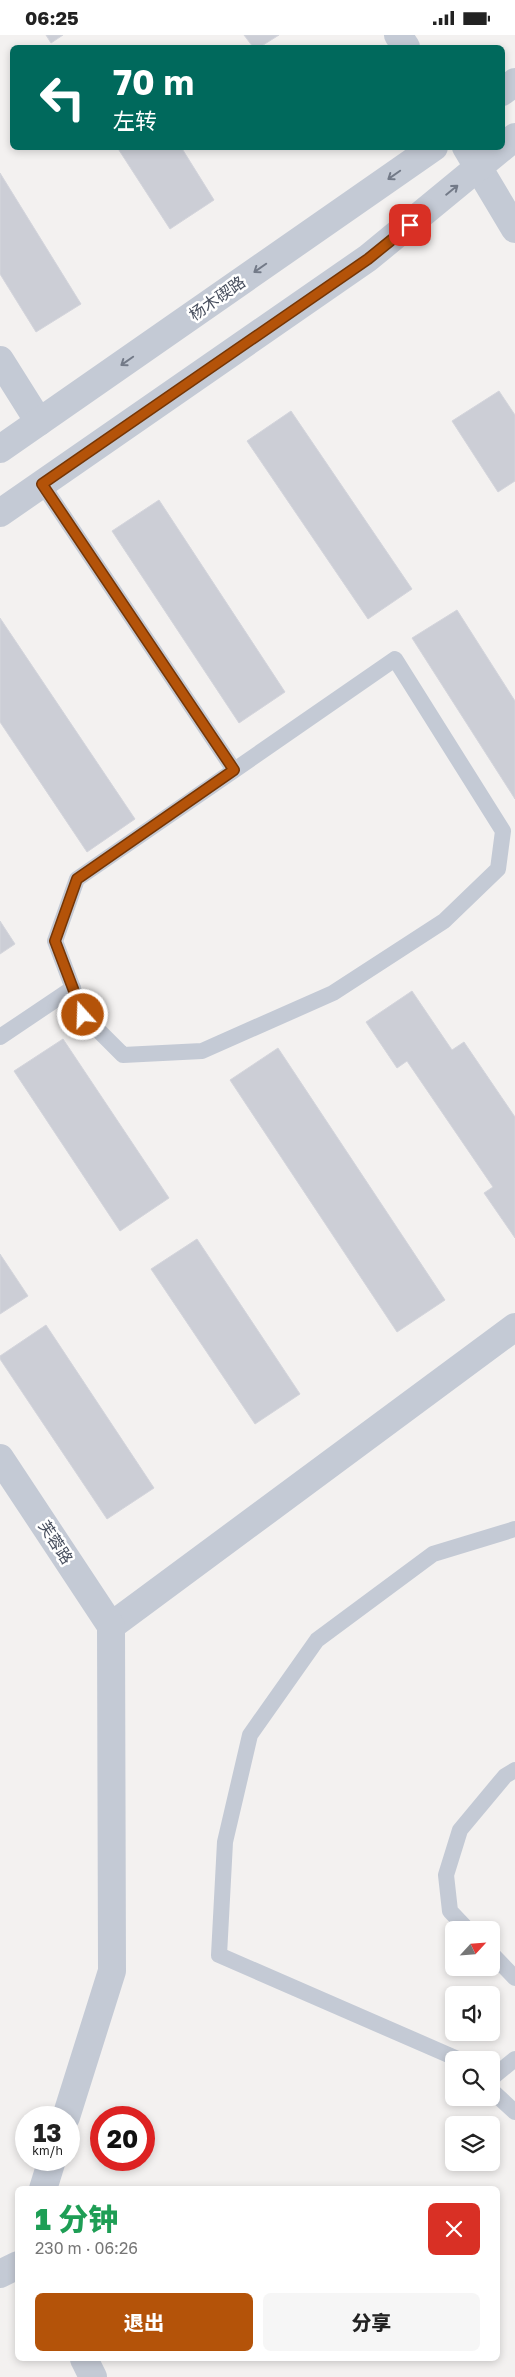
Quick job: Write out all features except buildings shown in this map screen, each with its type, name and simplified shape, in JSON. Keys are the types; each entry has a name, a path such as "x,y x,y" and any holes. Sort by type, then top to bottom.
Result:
{"street":[{"path":"505,89 515,81"},
{"name":"杨木碶路","path":"0,449 430,150"},
{"path":"0,513 368,259 472,158 488,150"},
{"path":"472,158 515,229"},
{"path":"0,360 39,422"},
{"path":"69,2106 112,1971 111,1626 515,1327"},
{"name":"芙蓉路","path":"0,1458 111,1626"},
{"path":"44,2186 49,2171"},
{"path":"0,2274 15,2266"},
{"path":"85,2361 93,2377"}],"lane":[{"path":"42,484 234,770"},
{"path":"395,659 503,831 498,869 444,921 334,993 202,1051 123,1055 83,1015 55,941 77,879 234,770 395,659"},
{"path":"0,1037 73,988"},
{"path":"445,2053 219,1955 225,1842 250,1735 317,1640 432,1554 515,1529"},
{"path":"459,1921 450,1911 446,1875 460,1830 505,1776 515,1770"},
{"path":"500,1962 515,1978"},
{"path":"500,2075 515,2059"},
{"path":"500,2092 515,2112"}],"route":[{"path":"83,1015 55,941 77,879 234,770 42,484 368,259 410,225"}]}
